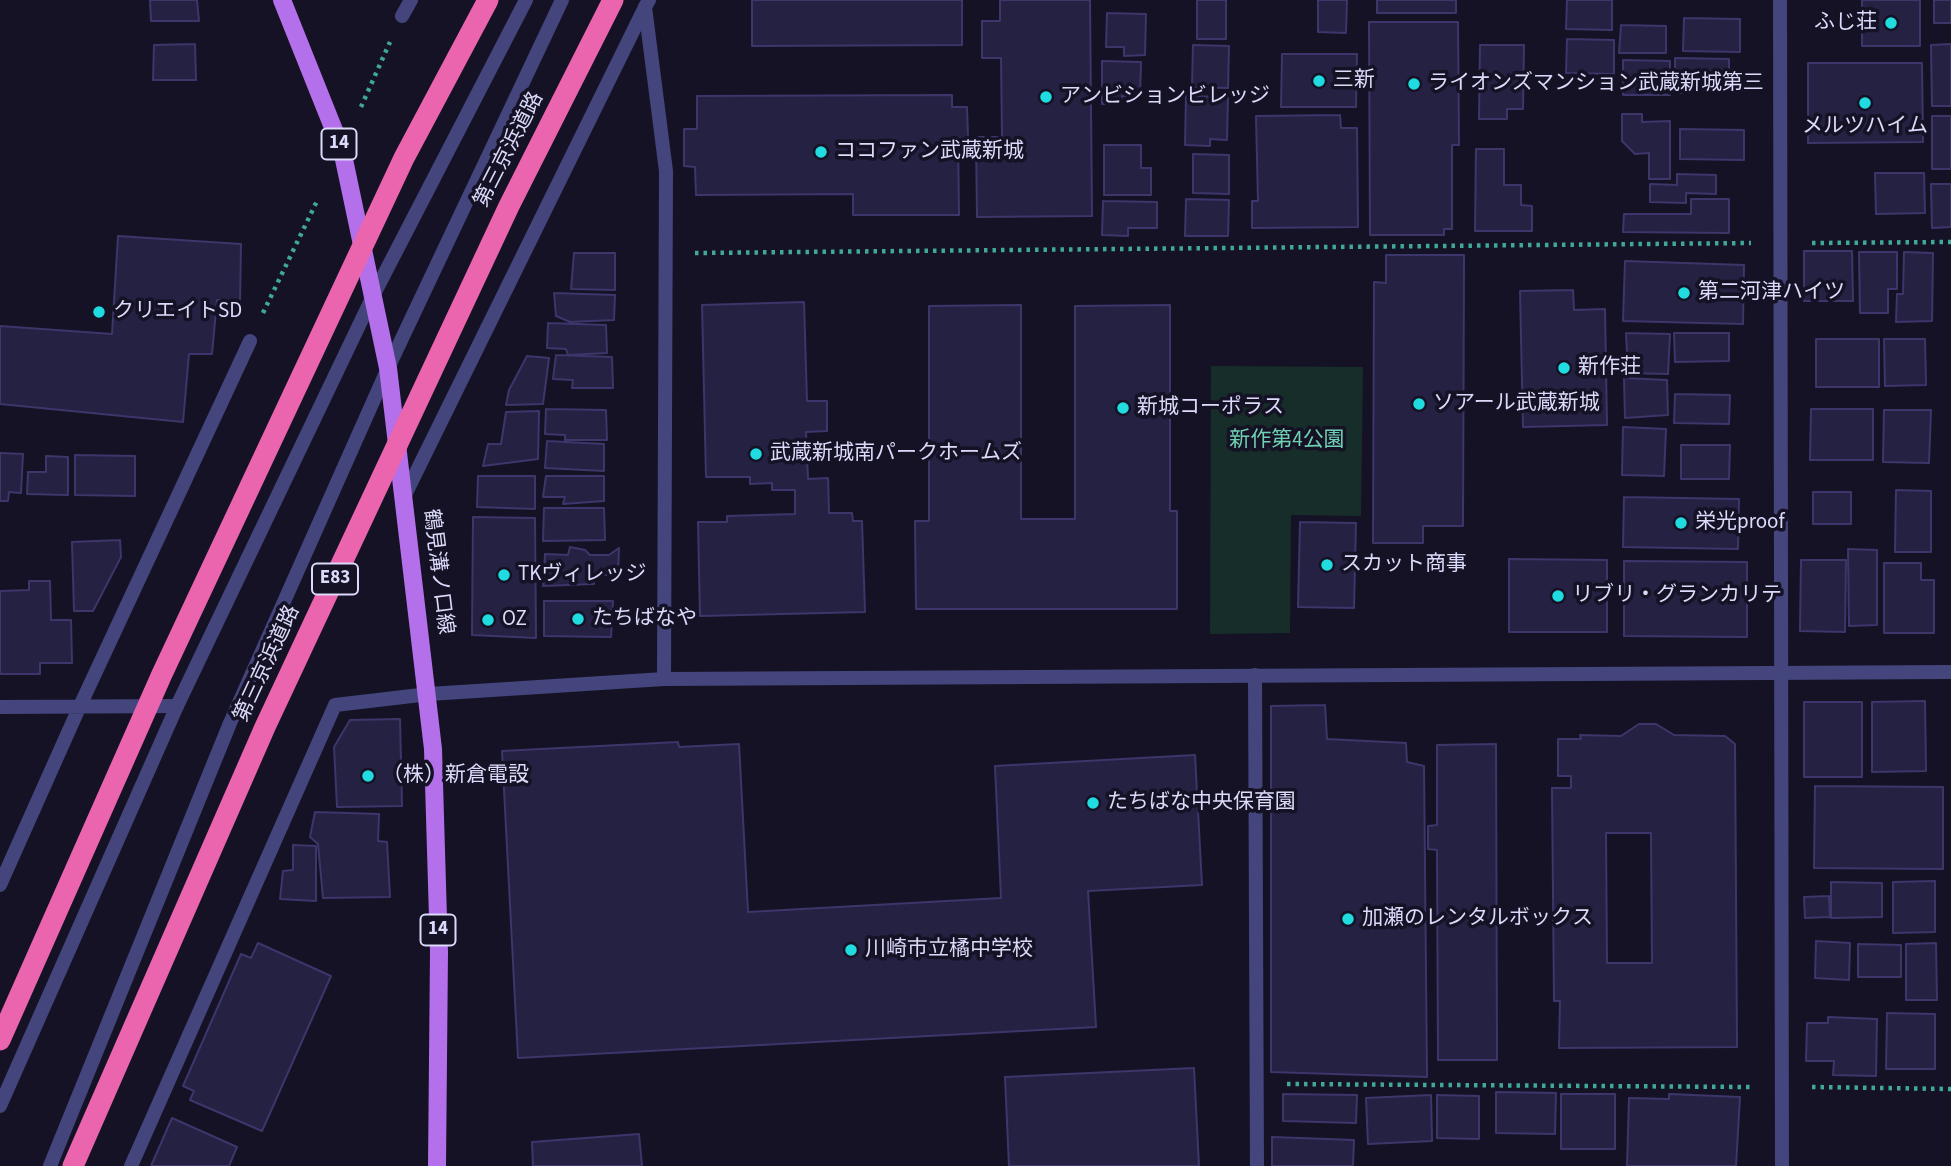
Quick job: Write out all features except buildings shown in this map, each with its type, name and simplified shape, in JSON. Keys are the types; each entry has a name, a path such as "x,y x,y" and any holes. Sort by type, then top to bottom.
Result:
{"highway":[{"path":"0,1040 162,674 404,158 488,0"},
{"name":"第三京浜道路","path":"73,1166 265,727 509,206 613,0"}],"main road":[{"name":"鶴見溝ノ口線","path":"282,0 342,150 388,368 429,694 439,952 437,1166"}],"street":[{"path":"402,16 411,0"},
{"path":"0,1106 177,706 374,294 526,0"},
{"path":"50,1166 230,723 388,368 562,0"},
{"path":"1780,0 1784,673 1782,1166"},
{"path":"647,4 666,171 664,679"},
{"path":"404,496 647,4"},
{"path":"0,885 79,708 250,341"},
{"path":"131,1166 335,705 429,694 664,679 1951,672"},
{"path":"1255,674 1257,1166"},
{"path":"0,707 177,706"}],"path":[{"path":"666,254 1951,242"},
{"path":"1257,1084 1951,1089"}],"green space":[{"name":"新作第4公園","path":"1211,366 1363,367 1361,516 1291,515 1290,633 1210,634"}],"place":[{"name":"ふじ荘","path":"1891,23"},
{"name":"三新","path":"1319,81"},
{"name":"ライオンズマンション武蔵新城第三","path":"1414,84"},
{"name":"アンビションビレッジ","path":"1046,97"},
{"name":"メルツハイム","path":"1865,103"},
{"name":"ココファン武蔵新城","path":"821,152"},
{"name":"第二河津ハイツ","path":"1684,293"},
{"name":"クリエイトSD","path":"99,312"},
{"name":"新作荘","path":"1564,368"},
{"name":"ソアール武蔵新城","path":"1419,404"},
{"name":"新城コーポラス","path":"1123,408"},
{"name":"武蔵新城南パークホームズ","path":"756,454"},
{"name":"栄光proof","path":"1681,523"},
{"name":"スカット商事","path":"1327,565"},
{"name":"TKヴィレッジ","path":"504,575"},
{"name":"リブリ・グランカリテ","path":"1558,596"},
{"name":"たちばなや","path":"578,619"},
{"name":"OZ","path":"488,620"},
{"name":"（株）新倉電設","path":"368,776"},
{"name":"たちばな中央保育園","path":"1093,803"},
{"name":"加瀬のレンタルボックス","path":"1348,919"},
{"name":"川崎市立橘中学校","path":"851,950"}]}
